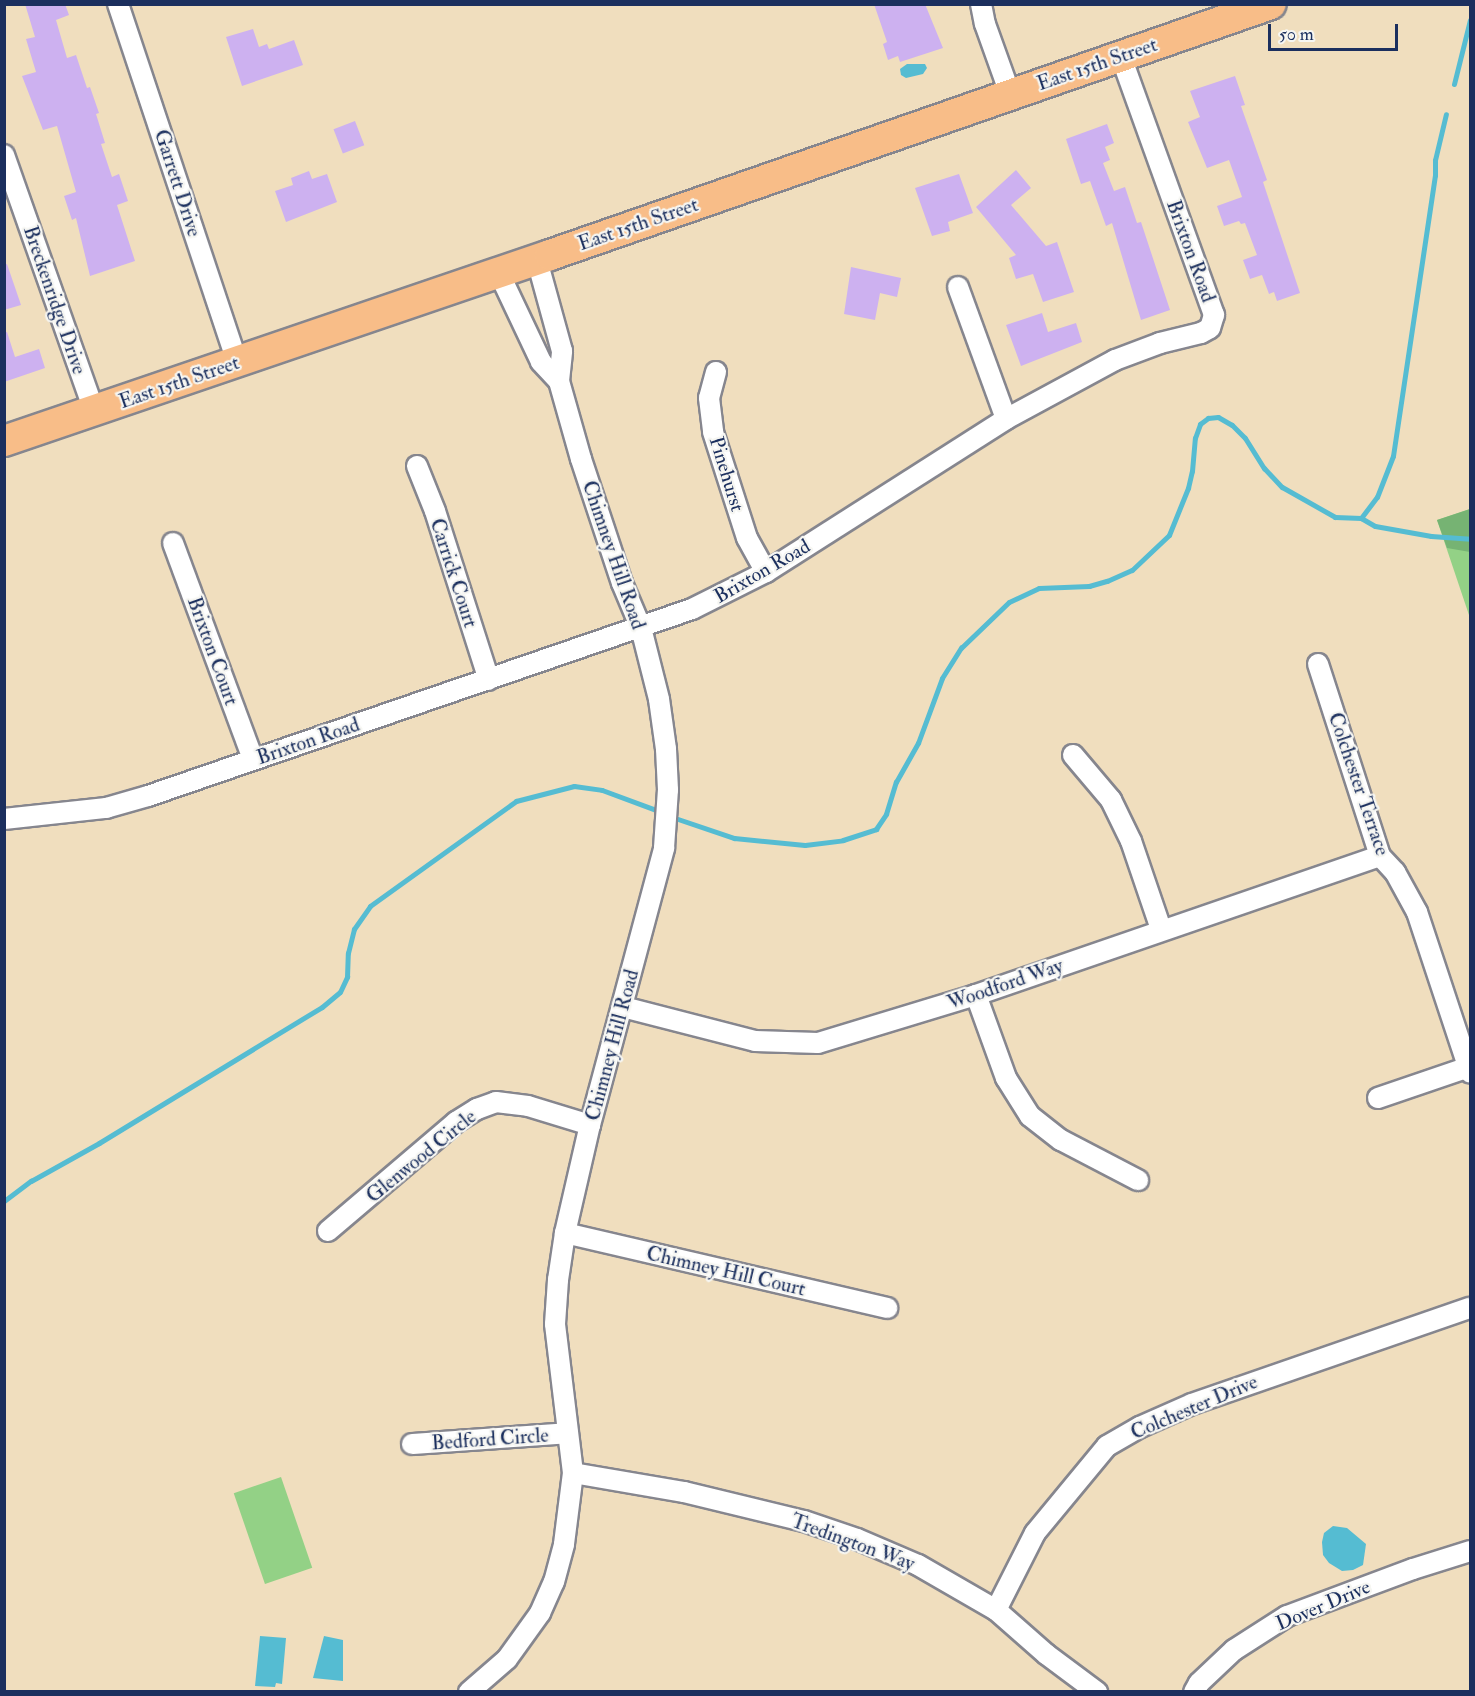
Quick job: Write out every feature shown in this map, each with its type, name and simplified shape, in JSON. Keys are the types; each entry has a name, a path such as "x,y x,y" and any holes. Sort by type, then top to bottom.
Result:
{"main road":[{"name":"East 15th Street","path":"4,441 537,260 1271,4"}],"street":[{"name":"Garrett Drive","path":"118,4 237,362"},
{"path":"981,4 985,24 1010,94"},
{"name":"Brixton Road","path":"4,819 106,808 148,796 692,609 766,573 1006,419 1115,360 1160,343 1201,333 1210,328 1214,315 1121,56"},
{"name":"Breckenridge Drive","path":"4,154 94,411"},
{"path":"537,260 562,351 559,381"},
{"path":"499,273 541,362 559,381"},
{"path":"958,287 1006,419"},
{"name":"Pinehurst","path":"716,372 710,398 713,432 747,538 766,573"},
{"name":"Chimney Hill Road","path":"469,1692 507,1659 540,1612 554,1582 564,1544 573,1473 555,1324 558,1280 565,1233 590,1125 664,848 668,790 666,749 658,699 641,628 622,583 581,459 559,381"},
{"name":"Carrick Court","path":"417,466 435,511 489,680"},
{"name":"Brixton Court","path":"173,543 253,759"},
{"name":"Colchester Terrace","path":"1318,664 1380,856 1395,872 1417,912 1470,1069 1378,1098"},
{"path":"1073,755 1111,800 1131,841 1161,929"},
{"name":"Woodford Way","path":"623,1007 755,1041 818,1043 976,995 1161,929 1380,856"},
{"path":"976,995 1006,1078 1030,1116 1060,1140 1138,1180"},
{"name":"Glenwood Circle","path":"328,1231 456,1122 477,1109 496,1102 528,1106 590,1125"},
{"name":"Chimney Hill Court","path":"565,1233 887,1308"},
{"name":"Colchester Drive","path":"996,1610 1035,1533 1107,1446 1140,1427 1192,1404 1470,1308"},
{"name":"Bedford Circle","path":"412,1444 568,1433"},
{"name":"Tredington Way","path":"573,1473 684,1491 804,1521 858,1539 918,1565 996,1610 1046,1654 1097,1692"},
{"name":"Dover Drive","path":"1194,1692 1200,1683 1234,1650 1287,1616 1413,1569 1470,1551"}],"green space":[{"path":"1470,509 1470,618 1437,520"},
{"path":"1470,509 1470,552 1447,548 1437,520"},
{"path":"281,1477 312,1568 265,1584 234,1493"}],"water":[{"path":"907,64 925,64 927,68 923,74 906,78 901,75 900,69"},
{"path":"1333,1526 1347,1528 1366,1544 1363,1565 1353,1570 1342,1571 1329,1563 1323,1555 1322,1542 1324,1533"},
{"path":"260,1636 286,1638 282,1684 276,1683 275,1687 255,1686"},
{"path":"324,1636 343,1640 343,1681 313,1678"}],"building":[{"path":"25,4 65,4 69,15 56,20 67,58 76,55 87,88 90,87 99,113 96,114 105,143 101,144 112,177 119,174 128,201 117,205 135,261 90,276 76,218 72,220 64,196 76,192 57,126 43,130 22,76 36,72 26,39 35,37"},
{"path":"874,4 925,4 943,48 900,62 898,56 888,60 883,44 887,42"},
{"path":"253,29 259,47 267,44 269,49 294,40 303,65 242,86 226,37"},
{"path":"1235,76 1245,105 1241,106 1267,180 1263,182 1300,293 1277,301 1274,292 1269,294 1262,275 1250,279 1243,260 1257,255 1245,223 1241,224 1239,221 1224,226 1217,206 1242,197 1229,160 1207,168 1188,122 1200,117 1190,91"},
{"path":"355,121 364,145 343,154 334,129"},
{"path":"1107,124 1114,143 1105,147 1110,160 1103,163 1114,191 1125,187 1137,223 1141,222 1170,310 1141,320 1112,223 1106,226 1090,181 1081,184 1066,139"},
{"path":"1016,170 1031,188 1011,205 1046,246 1057,242 1074,292 1043,302 1033,274 1016,279 1009,258 1016,255 976,207"},
{"path":"309,171 312,179 327,174 337,202 286,222 275,191 293,185 291,178"},
{"path":"959,174 973,213 948,222 950,231 932,236 915,188"},
{"path":"7,264 21,305 4,310 4,265"},
{"path":"851,267 901,278 897,297 880,293 875,320 844,314"},
{"path":"1042,313 1048,332 1076,323 1082,342 1021,366 1006,325"},
{"path":"7,332 15,357 39,349 45,368 4,382 4,333"}],"waterway":[{"path":"1454,84 1470,20"},
{"path":"1361,518 1377,497 1393,456 1435,175 1435,160 1446,114"},
{"path":"669,816 734,838 805,845 843,840 876,829 886,814 896,782 918,743 942,678 961,648 1009,602 1039,588 1089,586 1132,570 1169,535 1188,488 1195,438 1200,424 1208,418 1218,417 1232,425 1245,438 1264,468 1282,487 1335,517 1361,518 1375,526 1431,536 1470,539"},
{"path":"4,1201 31,1181 99,1143 322,1007 340,992 347,977 348,953 354,929 370,906 516,801 574,786 602,790 661,812"}]}
